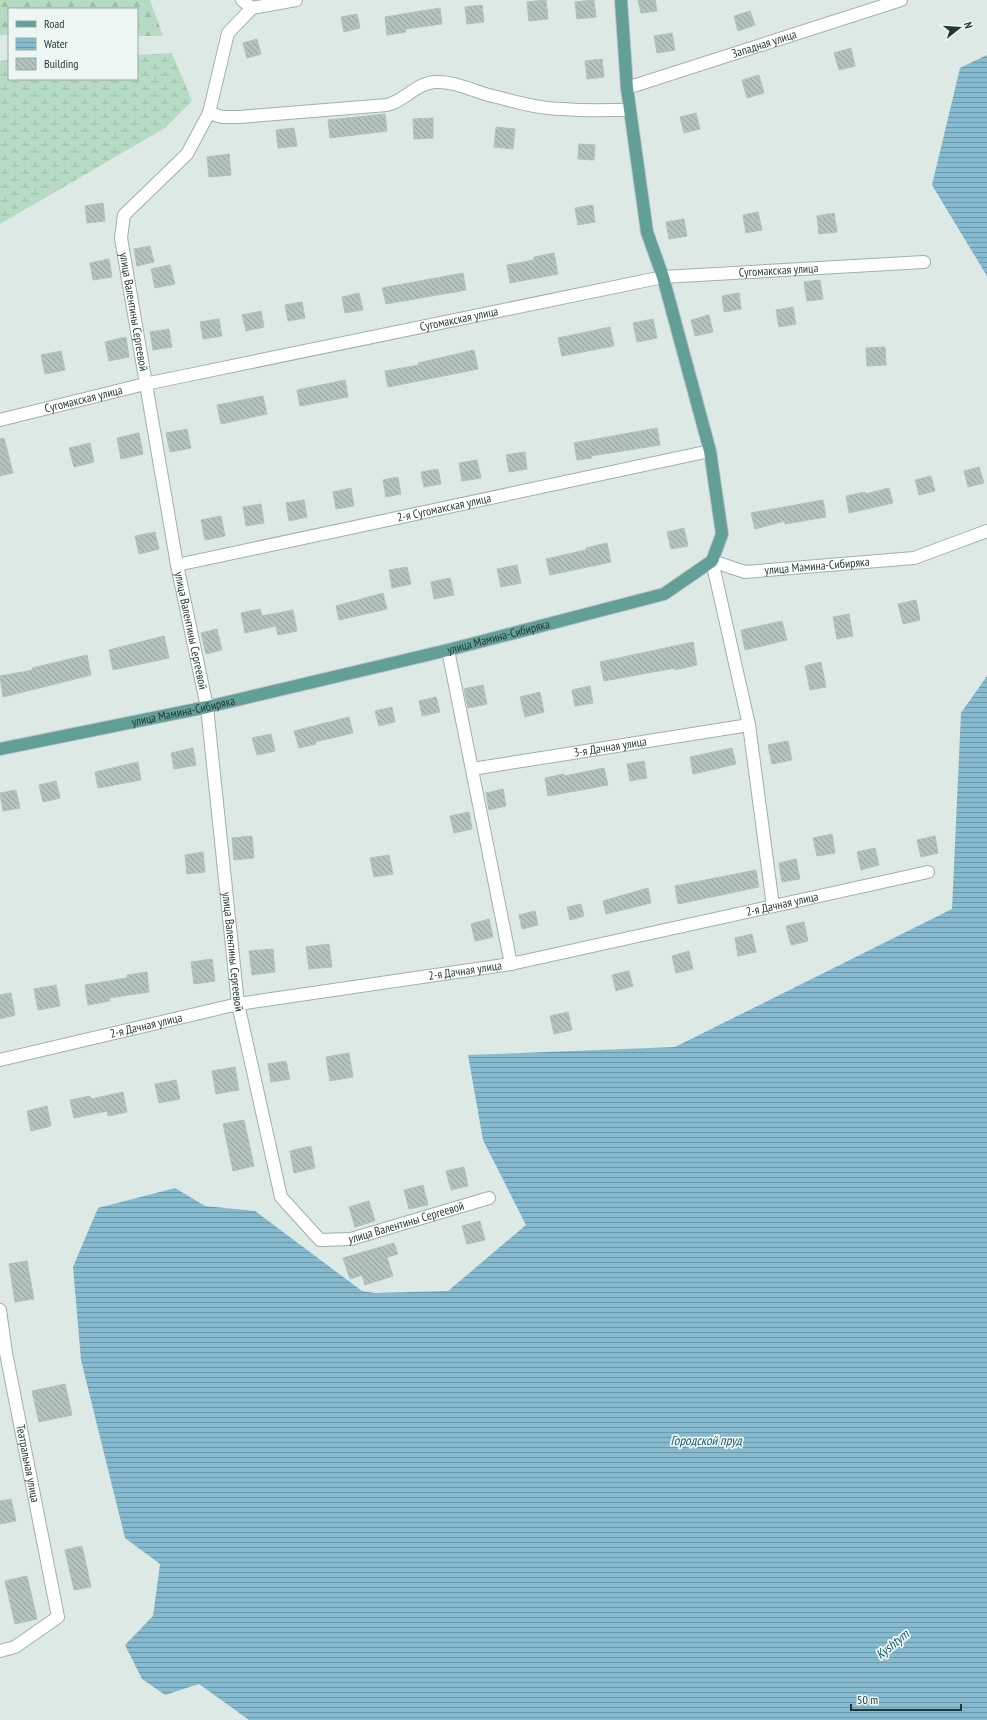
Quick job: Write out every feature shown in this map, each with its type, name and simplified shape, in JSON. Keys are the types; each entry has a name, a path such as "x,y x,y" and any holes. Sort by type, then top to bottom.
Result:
{"main road":[{"path":"622,0 627,88 647,232 663,277 710,451 722,534 712,561"},
{"name":"улица Мамина-Сибиряка","path":"0,749 207,707 448,650 664,594 712,561"}],"street":[{"path":"242,0 252,8 296,0"},
{"name":"Западная улица","path":"627,88 901,0"},
{"name":"улица Валентины Сергеевой","path":"252,8 228,33 209,113 187,154 124,216 121,238 177,565 207,707 238,1004 281,1197 320,1240 351,1239 489,1198"},
{"path":"209,113 222,118 387,105 396,103 417,87 426,83 437,82 458,86 497,97 561,110 630,110"},
{"name":"Сугомакская улица","path":"0,420 145,384 663,277 924,262"},
{"name":"2-я Сугомакская улица","path":"177,565 710,451"},
{"name":"улица Мамина-Сибиряка","path":"712,561 745,572 914,558 987,531"},
{"path":"712,561 749,725 773,906"},
{"path":"448,650 511,964"},
{"name":"3-я Дачная улица","path":"472,769 749,725"},
{"name":"2-я Дачная улица","path":"0,1060 238,1004 511,964 928,872"},
{"name":"Театральная улица","path":"0,1310 3,1354 58,1616 15,1647 0,1651"}],"green space":[{"path":"0,0 150,0 163,36 138,36 138,8 8,8 8,35 0,35"},
{"path":"172,53 192,101 165,128 0,224 0,61 8,60 8,80 138,80 138,55"}],"water":[{"path":"987,55 987,276 932,185 960,68"},
{"name":"Городской пруд","path":"987,676 987,1720 249,1720 199,1684 165,1695 142,1679 125,1645 153,1616 160,1564 125,1538 81,1360 73,1267 98,1208 175,1188 205,1206 255,1211 362,1291 375,1293 448,1291 526,1225 483,1140 468,1055 675,1047 952,909 961,713"}],"building":[{"path":"546,0 548,19 529,21 527,2"},
{"path":"594,0 596,17 577,19 575,2"},
{"path":"638,0 655,0 657,11 641,13"},
{"path":"482,5 484,22 467,24 465,7"},
{"path":"440,8 442,24 405,29 406,32 387,35 385,17"},
{"path":"750,11 755,25 738,31 734,16"},
{"path":"357,14 360,28 344,32 341,17"},
{"path":"672,33 675,50 657,53 654,36"},
{"path":"257,39 261,54 247,58 243,43"},
{"path":"851,48 855,66 839,70 834,53"},
{"path":"602,59 604,77 587,79 585,61"},
{"path":"759,75 764,93 747,98 742,80"},
{"path":"696,113 700,129 684,133 680,117"},
{"path":"385,114 387,131 330,138 328,120"},
{"path":"433,118 433,138 414,139 413,119"},
{"path":"496,127 515,129 513,149 494,147"},
{"path":"294,128 297,146 278,148 276,130"},
{"path":"579,144 595,145 594,160 578,159"},
{"path":"229,154 231,175 209,177 207,157"},
{"path":"103,203 105,221 87,223 85,206"},
{"path":"593,205 595,222 578,225 575,208"},
{"path":"758,212 762,230 746,233 743,215"},
{"path":"834,213 837,232 819,234 817,216"},
{"path":"684,219 687,236 669,239 666,222"},
{"path":"150,246 154,262 137,266 134,249"},
{"path":"554,253 558,274 510,283 507,265 534,260 534,257"},
{"path":"109,259 112,277 93,280 90,263"},
{"path":"170,265 175,284 155,288 151,269"},
{"path":"463,273 466,290 386,304 382,288"},
{"path":"820,280 823,299 807,301 804,282"},
{"path":"359,293 363,310 345,313 342,297"},
{"path":"739,293 741,309 724,312 722,296"},
{"path":"302,302 305,318 288,321 285,305"},
{"path":"793,307 796,324 779,327 776,310"},
{"path":"261,311 264,327 246,331 242,315"},
{"path":"709,315 713,332 695,336 691,320"},
{"path":"219,319 222,336 203,339 200,322"},
{"path":"653,319 657,338 637,342 633,323"},
{"path":"610,327 614,346 562,356 558,338"},
{"path":"169,329 172,347 153,350 150,332"},
{"path":"126,337 129,357 109,361 105,342"},
{"path":"885,347 886,365 867,366 866,348"},
{"path":"474,350 478,369 388,387 385,371 419,365 418,363"},
{"path":"61,351 65,370 45,374 41,355"},
{"path":"345,380 348,397 300,406 297,390"},
{"path":"263,396 267,414 221,424 217,405"},
{"path":"657,428 660,445 591,456 592,458 577,460 574,443"},
{"path":"187,429 191,448 170,452 166,433"},
{"path":"139,433 143,454 121,459 117,438"},
{"path":"4,438 13,473 0,476 0,439"},
{"path":"90,443 94,462 74,467 69,448"},
{"path":"525,452 527,469 509,472 506,455"},
{"path":"477,460 481,478 462,481 459,463"},
{"path":"979,467 984,483 968,487 964,471"},
{"path":"438,469 441,484 424,487 421,472"},
{"path":"931,476 935,491 919,495 915,480"},
{"path":"398,477 401,494 386,497 383,480"},
{"path":"351,488 354,506 336,509 333,492"},
{"path":"889,488 893,503 849,513 846,496 865,492 865,494"},
{"path":"304,500 307,517 289,521 286,503"},
{"path":"823,500 826,517 785,524 785,521 755,529 751,513"},
{"path":"261,504 264,523 246,526 243,507"},
{"path":"221,516 225,536 205,540 201,520"},
{"path":"684,528 688,546 671,549 667,532"},
{"path":"155,532 159,549 139,554 135,536"},
{"path":"607,543 611,562 550,575 546,559 586,550 586,548"},
{"path":"517,565 521,583 501,587 497,569"},
{"path":"407,567 411,584 392,588 389,570"},
{"path":"450,578 454,595 434,599 431,582"},
{"path":"383,593 387,609 339,620 336,606"},
{"path":"916,600 920,620 903,624 898,604"},
{"path":"260,609 262,616 293,610 297,631 278,635 276,626 245,633 241,613"},
{"path":"849,614 853,636 837,639 833,617"},
{"path":"782,621 787,640 745,650 741,630"},
{"path":"217,629 222,650 206,654 201,633"},
{"path":"164,636 169,658 113,670 109,650"},
{"path":"693,642 697,665 604,681 600,662"},
{"path":"87,655 91,675 3,697 0,676 33,670 32,668"},
{"path":"821,662 826,687 810,690 805,666"},
{"path":"483,685 487,704 468,708 464,689"},
{"path":"590,686 593,703 575,706 572,690"},
{"path":"540,692 544,712 525,717 520,697"},
{"path":"436,697 440,712 422,716 419,701"},
{"path":"392,707 395,722 379,726 375,711"},
{"path":"349,717 353,733 315,742 316,744 299,748 294,731"},
{"path":"271,734 275,751 257,755 252,738"},
{"path":"788,741 792,760 772,764 768,745"},
{"path":"193,748 196,765 174,769 171,753"},
{"path":"732,748 736,764 693,774 690,757"},
{"path":"644,761 647,778 630,781 627,764"},
{"path":"138,762 141,780 98,788 95,772"},
{"path":"604,768 608,785 548,796 545,778 564,774 564,776"},
{"path":"56,781 60,798 43,802 39,785"},
{"path":"503,789 506,806 489,810 486,793"},
{"path":"16,790 20,808 3,811 0,793"},
{"path":"469,812 472,829 454,833 450,816"},
{"path":"832,834 835,853 817,856 813,838"},
{"path":"252,836 254,858 234,860 232,838"},
{"path":"935,836 938,853 921,857 917,840"},
{"path":"875,848 879,865 861,870 857,852"},
{"path":"203,852 205,872 187,874 185,855"},
{"path":"389,855 393,874 374,877 370,858"},
{"path":"796,859 800,879 782,882 779,863"},
{"path":"756,870 759,887 678,904 675,886"},
{"path":"648,888 651,903 606,914 603,901"},
{"path":"581,904 584,916 570,920 567,907"},
{"path":"535,911 538,925 522,929 519,915"},
{"path":"489,919 493,937 475,941 471,924"},
{"path":"804,922 808,941 791,945 786,926"},
{"path":"752,934 756,952 738,956 735,938"},
{"path":"329,944 332,967 309,969 306,947"},
{"path":"273,949 275,972 252,975 249,951"},
{"path":"689,951 693,969 676,973 672,956"},
{"path":"212,959 215,981 194,984 191,962"},
{"path":"629,971 633,986 616,991 612,975"},
{"path":"147,972 149,992 109,998 110,1001 88,1005 85,985 127,978 127,975"},
{"path":"56,985 60,1006 38,1010 34,989"},
{"path":"11,993 15,1015 0,1019 0,995"},
{"path":"568,1012 572,1030 554,1034 550,1016"},
{"path":"349,1053 353,1077 330,1081 326,1057"},
{"path":"286,1061 290,1079 271,1082 268,1064"},
{"path":"235,1067 239,1090 216,1094 212,1071"},
{"path":"176,1080 180,1099 159,1103 155,1084"},
{"path":"123,1092 127,1112 108,1116 107,1111 74,1118 70,1100 90,1096 91,1099"},
{"path":"47,1106 51,1126 31,1131 27,1111"},
{"path":"244,1120 254,1166 233,1171 223,1124"},
{"path":"311,1146 315,1168 294,1173 290,1151"},
{"path":"464,1167 468,1186 451,1190 446,1171"},
{"path":"423,1185 428,1205 409,1209 404,1190"},
{"path":"369,1201 375,1221 355,1227 349,1207"},
{"path":"480,1221 485,1240 467,1244 462,1226"},
{"path":"394,1243 398,1254 387,1257 393,1276 365,1285 362,1275 350,1279 343,1258"},
{"path":"27,1261 34,1299 15,1302 9,1264"},
{"path":"65,1384 72,1415 39,1422 32,1391"},
{"path":"11,1499 16,1521 0,1524 0,1501"},
{"path":"82,1546 91,1587 74,1590 65,1550"},
{"path":"27,1576 37,1619 15,1624 5,1581"}],"water label":[{"name":"Kyshtym","path":"892,1644"}]}
